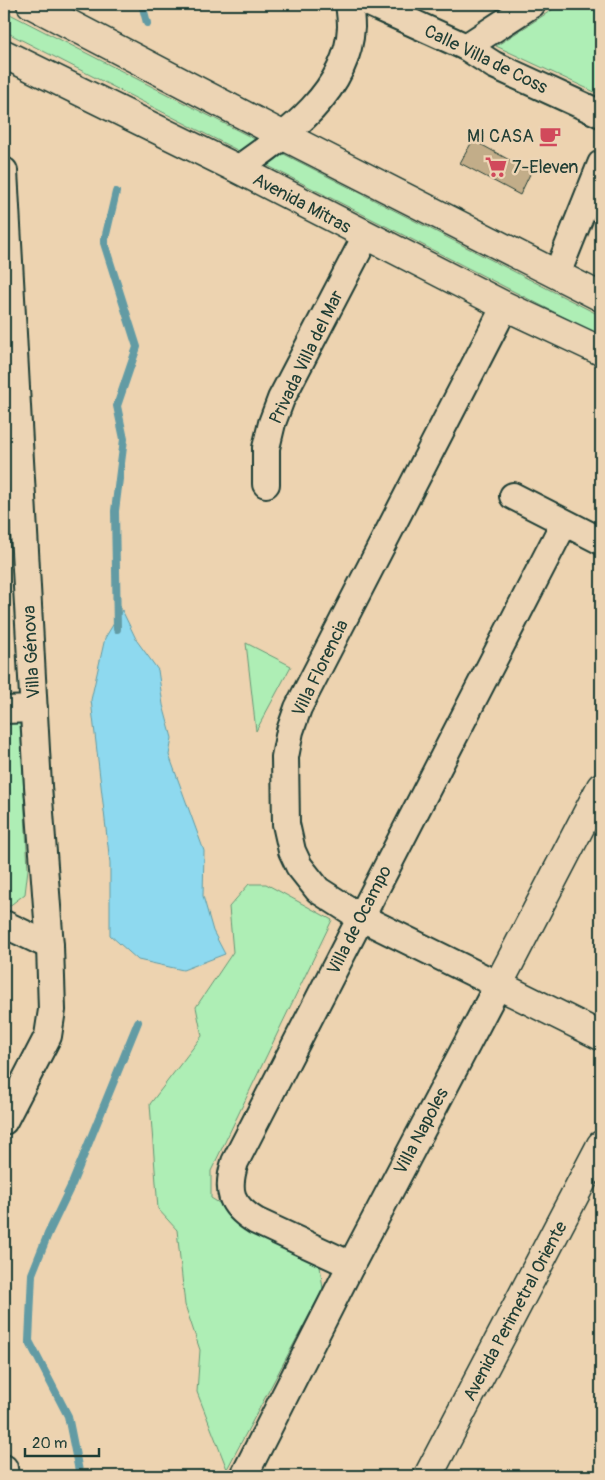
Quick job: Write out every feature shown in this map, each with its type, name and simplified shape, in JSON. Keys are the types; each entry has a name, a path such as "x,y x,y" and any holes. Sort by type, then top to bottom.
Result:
{"street":[{"path":"31,4 284,136 601,297"},
{"path":"238,169 284,136 314,106 335,80 345,53 351,27 349,4"},
{"name":"Calle Villa de Coss","path":"371,4 466,47 494,65 601,114"},
{"path":"466,47 532,4"},
{"name":"Avenida Mitras","path":"4,54 238,169 505,306 601,350"},
{"path":"557,274 601,164"},
{"name":"Villa Génova","path":"4,171 38,786 50,946 52,1010 48,1036 7,1108"},
{"name":"Privada Villa del Mar","path":"266,484 266,448 278,407 366,236"},
{"name":"Villa Florencia","path":"505,306 298,708 290,731 285,757 286,824 292,851 300,866 318,890 360,917 601,1036"},
{"path":"513,496 601,541"},
{"name":"Villa de Ocampo","path":"351,1265 246,1215 237,1207 232,1195 230,1178 235,1162 564,523"},
{"path":"4,710 34,709"},
{"name":"Villa Napoles","path":"244,1476 351,1265 601,787"},
{"path":"4,924 50,946"},
{"name":"Avenida Perimetral Oriente","path":"428,1476 601,1145"},
{"path":"4,1468 5,1476"}],"green space":[{"path":"561,4 601,4 601,95 496,46"},
{"path":"4,11 601,316 601,336 4,31"},
{"path":"246,643 291,666 256,731"},
{"path":"4,719 20,720 28,869 25,894 8,907 4,905"},
{"path":"249,884 266,884 332,920 211,1171 211,1198 320,1266 323,1289 227,1469 197,1392 200,1350 185,1305 177,1230 158,1209 150,1104 202,1036 196,1007 233,952 229,907"}],"water":[{"path":"122,610 137,641 158,670 163,705 172,738 169,755 204,851 203,896 213,931 225,954 183,970 138,960 110,935 110,863 91,700 105,638"}],"building":[{"name":"7-Eleven","path":"473,140 531,172 520,195 460,163"}],"waterway":[{"path":"142,4 147,23"},
{"path":"116,192 104,243 137,347 117,406 124,439 115,511 117,629"},
{"path":"80,1476 68,1416 29,1341 32,1274 48,1234 72,1184 138,1022"}],"place":[{"name":"MI CASA","path":"550,136"},
{"name":"7-Eleven","path":"496,167"}]}
